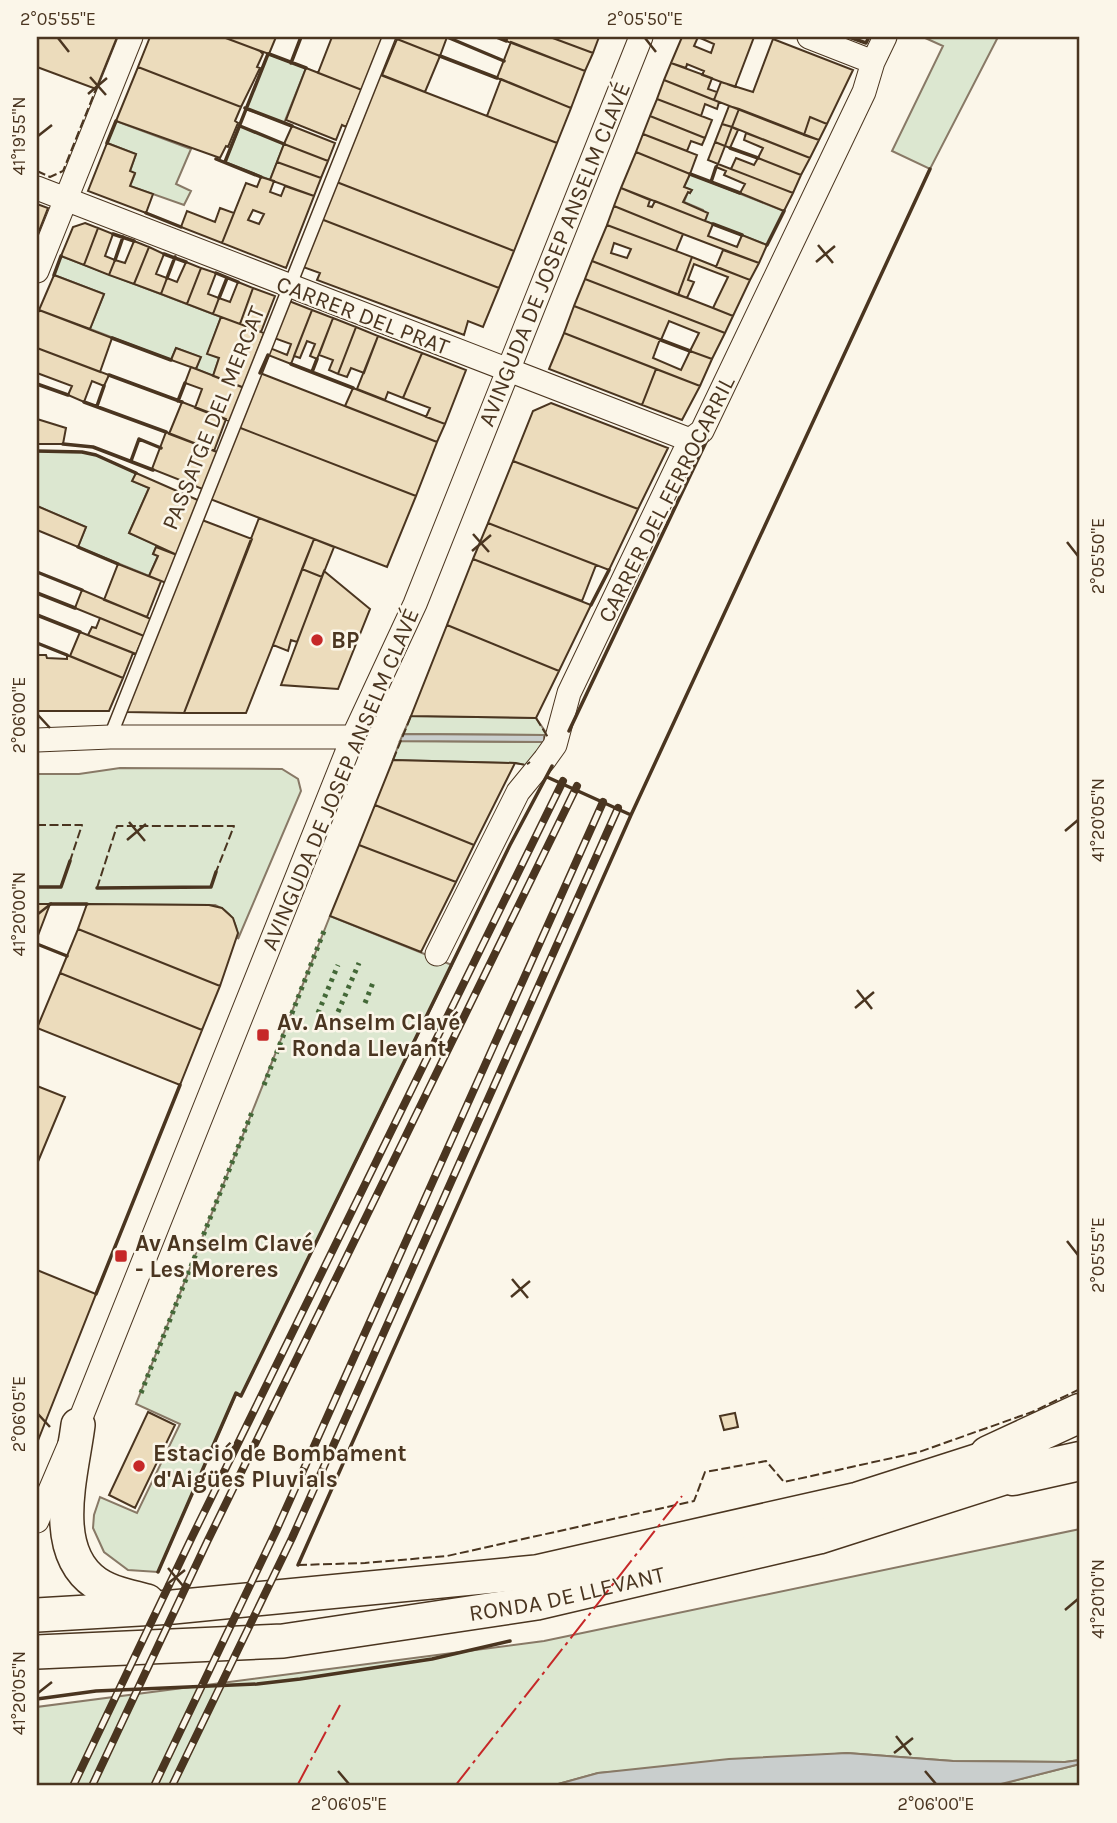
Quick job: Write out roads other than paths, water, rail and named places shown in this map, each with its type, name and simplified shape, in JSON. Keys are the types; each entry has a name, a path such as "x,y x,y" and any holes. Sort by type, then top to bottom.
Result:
{"highway":[{"path":"1001,1465 1080,1413"},
{"path":"1001,1465 1080,1461"}],"main road":[{"path":"78,1426 66,1531 73,1556 82,1570 103,1587 173,1607"},
{"name":"RONDA DE LLEVANT","path":"37,1651 71,1652 283,1641 537,1603 819,1537 1001,1465 1080,1430"},
{"name":"RONDA DE LLEVANT","path":"37,1616 173,1607 536,1572 1001,1465 1080,1452"},
{"path":"37,1616 52,1635 71,1652"}],"street":[{"path":"37,271 131,37"},
{"name":"AVINGUDA DE JOSEP ANSELM CLAVÉ","path":"37,1521 78,1426 353,737 415,604 641,37"},
{"path":"809,37 873,62"},
{"name":"CARRER DEL FERROCARRIL","path":"437,954 518,792 555,745 569,693 690,440 702,431 864,92 873,62 885,37"},
{"name":"CARRER DEL PRAT","path":"37,188 690,440"},
{"path":"37,740 110,737 353,737"}],"lane":[{"name":"PASSATGE DEL MERCAT","path":"110,737 389,37"}],"railway":[{"path":"73,1786 192,1537 563,781"},
{"path":"92,1786 207,1542 577,786"},
{"path":"154,1786 276,1531 603,802"},
{"path":"172,1786 292,1538 618,808"}],"place":[{"name":"BP","path":"317,640"},
{"name":"Av. Anselm Clavé - Ronda Llevant","path":"263,1035"},
{"name":"Av Anselm Clavé - Les Moreres","path":"121,1256"},
{"name":"Estació de Bombament d'Aigües Pluvials","path":"139,1466"}]}
